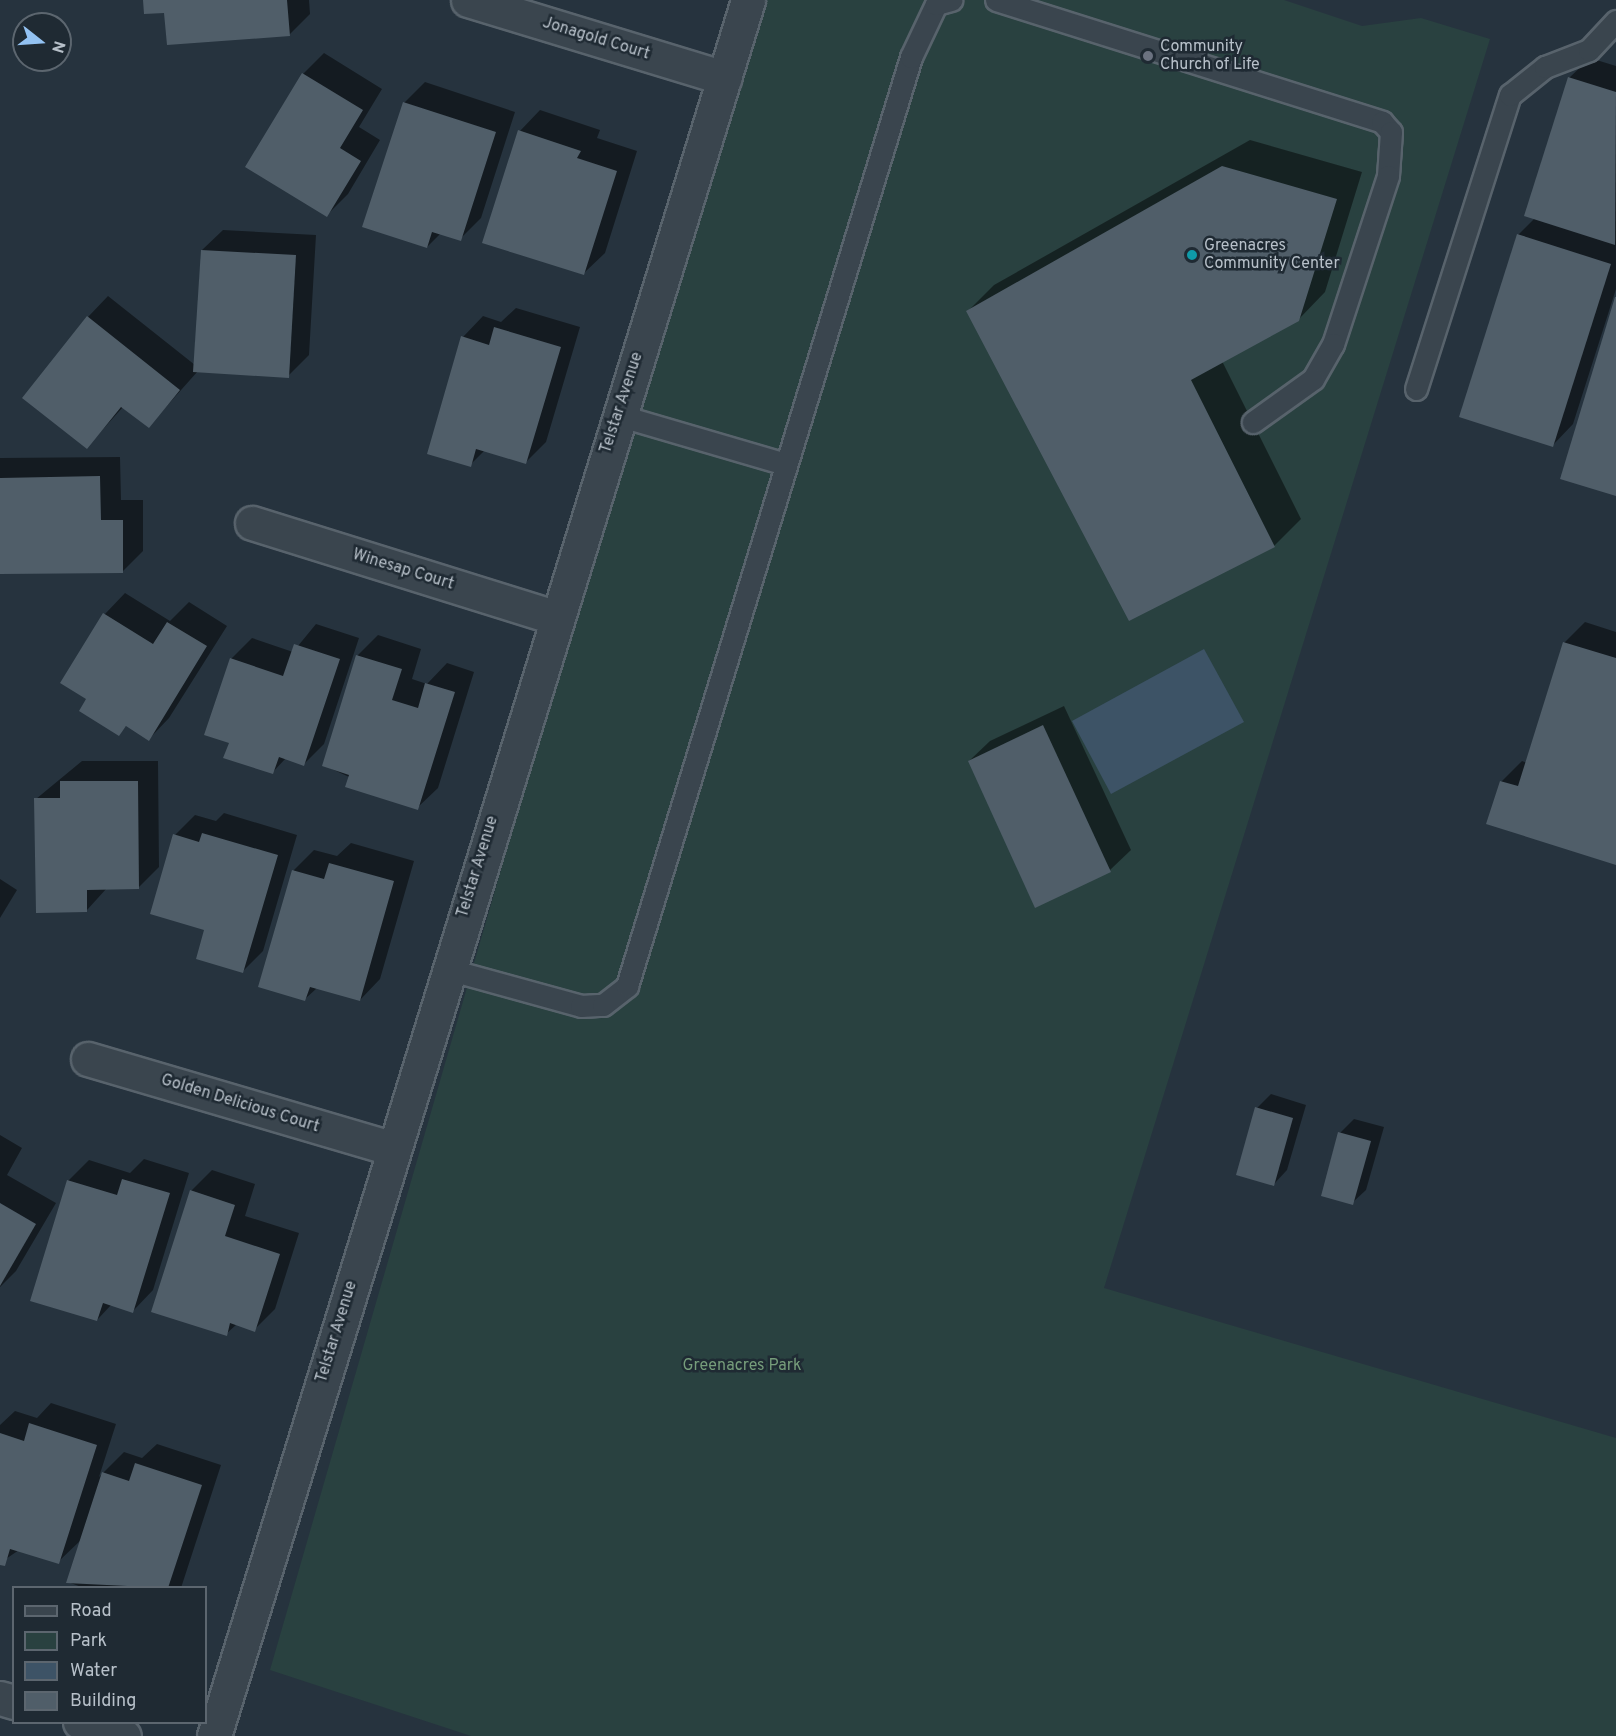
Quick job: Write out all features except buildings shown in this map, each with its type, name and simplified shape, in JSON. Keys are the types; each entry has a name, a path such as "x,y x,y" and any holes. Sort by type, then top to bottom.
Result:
{"street":[{"name":"Jonagold Court","path":"468,0 724,78"},
{"name":"Telstar Avenue","path":"214,1736 554,617 748,0"},
{"name":"Winesap Court","path":"252,523 554,617"},
{"name":"Golden Delicious Court","path":"88,1059 393,1149"},
{"path":"86,1724 123,1736"}],"lane":[{"path":"447,969 581,1006 603,1005 627,986 911,57 936,4 951,0"},
{"path":"996,0 1382,122 1391,132 1388,176 1333,344 1313,379 1253,422"},
{"path":"1416,389 1510,95 1545,67 1588,50 1616,21"},
{"path":"618,415 786,464"}],"green space":[{"name":"Greenacres Park","path":"752,0 1284,0 1362,26 1421,18 1490,39 1104,1288 1616,1438 1616,1736 471,1736 270,1670"}],"water":[{"path":"1204,649 1244,722 1111,794 1072,721"}],"place":[{"name":"Community Church of Life","path":"1148,56"},
{"name":"Greenacres Community Center","path":"1192,255"}]}
